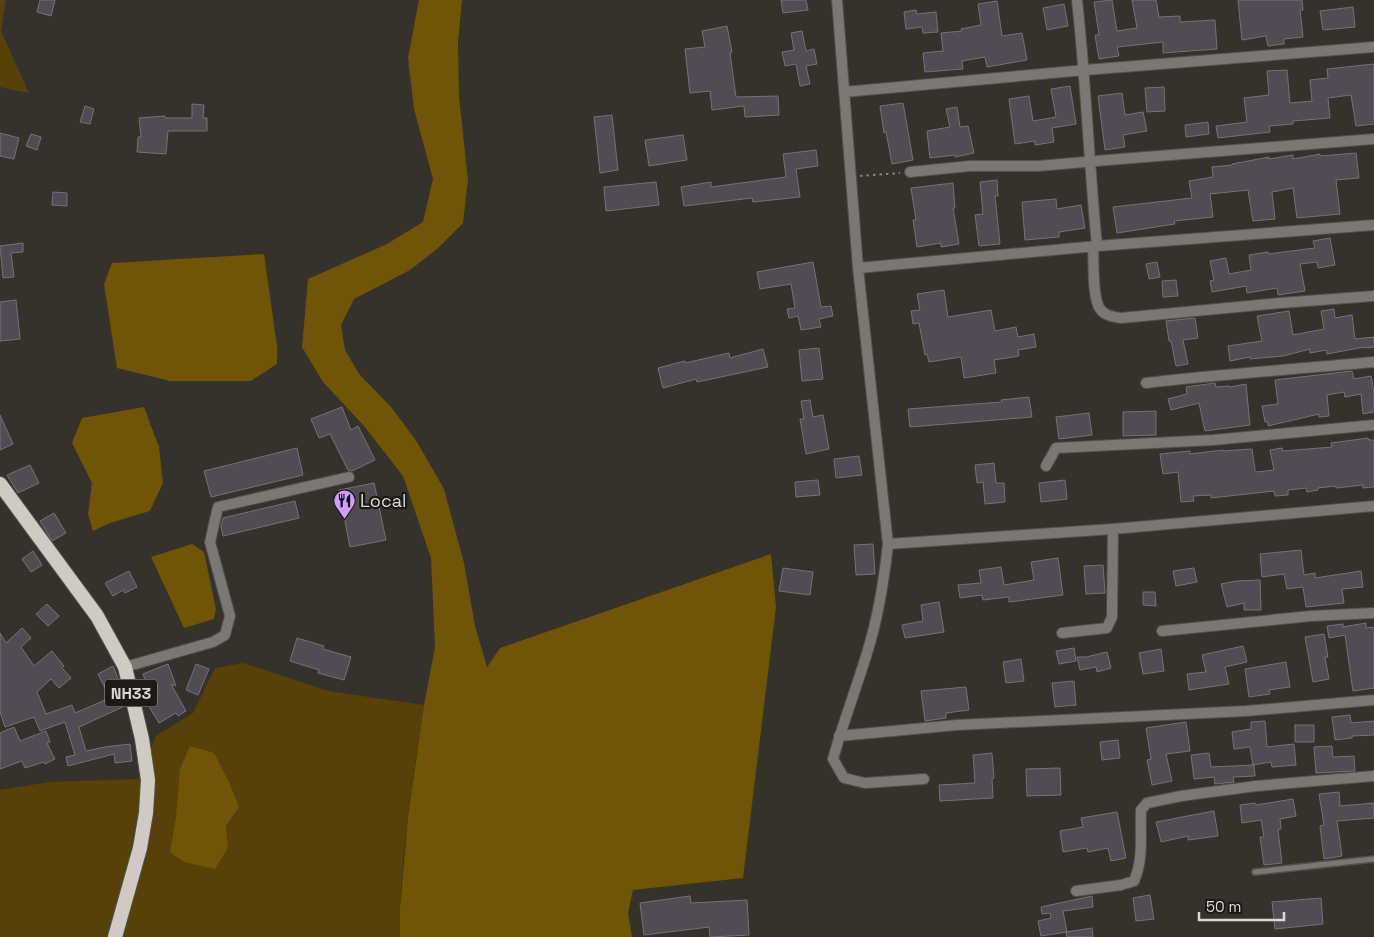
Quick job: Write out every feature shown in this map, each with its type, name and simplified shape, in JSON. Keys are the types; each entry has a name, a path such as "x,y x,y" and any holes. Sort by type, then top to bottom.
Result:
{"highway":[{"name":"NH33","path":"0,484 97,616 125,667 142,739 148,780 146,813 140,848 115,937"}],"street":[{"path":"838,0 858,268 888,544 884,581 868,651 833,759 844,778 865,783 924,780"},
{"path":"1078,0 1085,70 1095,247 1096,302 1101,310 1109,316 1121,318 1280,302 1374,296"},
{"path":"844,92 1085,70 1374,47"},
{"path":"910,172 970,166 1038,166 1374,139"},
{"path":"858,268 1374,225"},
{"path":"1146,383 1220,374 1374,362"},
{"path":"1046,466 1056,448 1213,440 1374,425"},
{"path":"125,667 213,642 225,635 230,616 210,542 218,508 349,477"},
{"path":"888,544 1113,529 1374,506"},
{"path":"1062,633 1107,628 1112,617 1113,529"},
{"path":"1162,631 1311,616 1374,613"},
{"path":"839,736 957,725 1246,711 1374,700"},
{"path":"1076,891 1121,885 1134,881 1139,870 1141,857 1141,810 1147,803 1181,796 1256,786 1374,776"}],"lane":[{"path":"1255,872 1374,859"}],"path":[{"path":"851,177 910,172"}],"shaded area":[{"path":"0,0 6,0 1,31 29,93 0,87"},
{"path":"419,0 462,0 458,42 459,97 468,180 463,223 437,249 410,270 354,299 341,325 345,350 359,374 392,408 417,442 444,489 464,563 475,626 487,667 500,648 771,554 776,607 743,878 633,890 628,913 632,937 400,937 400,908 408,817 424,705 435,647 431,558 403,476 364,426 323,382 302,347 308,279 387,244 423,222 433,179 414,109 408,58"},
{"path":"264,254 277,346 277,364 251,381 170,381 117,368 104,284 112,263"},
{"path":"144,407 159,447 163,483 150,511 110,523 93,531 88,514 92,483 72,443 82,418"},
{"path":"192,544 204,552 216,609 214,619 184,628 151,557"},
{"path":"243,663 328,691 424,705 404,850 400,937 0,937 0,790 50,782 138,779 156,736 193,713 215,668"},
{"path":"190,746 214,753 239,807 226,826 228,848 215,869 184,862 170,852 176,817 180,769"}],"building":[{"path":"40,0 55,0 51,16 37,12"},
{"path":"781,0 806,0 808,10 783,13"},
{"path":"1112,0 1117,31 1137,28 1132,0 1156,0 1159,17 1180,16 1180,22 1215,20 1217,49 1163,53 1163,42 1117,47 1119,56 1099,59 1095,35 1099,35 1094,2"},
{"path":"1238,0 1302,0 1303,10 1300,10 1303,37 1284,39 1284,44 1268,46 1266,36 1242,40"},
{"path":"997,1 1002,36 1022,33 1027,60 987,67 985,57 962,61 963,69 925,72 923,53 943,51 941,33 962,31 961,29 981,25 978,4"},
{"path":"1064,4 1068,26 1047,30 1043,8"},
{"path":"1353,7 1355,27 1323,30 1320,11"},
{"path":"916,10 917,14 936,12 938,32 923,33 922,27 906,29 904,12"},
{"path":"727,26 732,52 730,53 736,97 778,96 779,115 745,117 744,106 712,110 710,91 690,93 685,49 705,47 702,31"},
{"path":"802,31 806,51 814,49 817,64 806,66 810,84 800,86 796,64 785,66 782,52 794,50 791,33"},
{"path":"1374,64 1374,124 1356,126 1351,95 1328,98 1330,118 1293,121 1293,124 1269,126 1270,132 1218,138 1216,126 1247,122 1244,98 1269,95 1267,71 1287,70 1290,103 1312,101 1310,80 1328,78 1327,69"},
{"path":"1070,86 1076,124 1052,128 1054,142 1035,145 1035,141 1015,144 1009,99 1029,96 1033,121 1056,117 1051,89"},
{"path":"1164,87 1165,111 1147,112 1145,88"},
{"path":"1122,93 1125,115 1143,112 1147,131 1123,135 1125,147 1105,150 1098,96"},
{"path":"903,103 913,160 892,164 886,132 884,133 880,106"},
{"path":"192,104 204,105 203,118 207,118 207,131 168,131 166,154 137,152 138,137 141,137 139,118 165,116 166,118 192,118"},
{"path":"85,106 94,109 90,124 80,122"},
{"path":"957,107 960,127 968,126 974,153 955,157 955,155 930,158 927,131 950,127 946,109"},
{"path":"612,115 618,170 600,173 594,117"},
{"path":"1208,122 1209,134 1186,137 1185,125"},
{"path":"0,133 19,138 14,159 0,156"},
{"path":"31,134 41,137 37,150 26,146"},
{"path":"683,135 687,160 649,166 645,140"},
{"path":"816,150 818,166 796,169 800,197 753,202 752,198 684,206 681,187 711,182 711,187 786,177 783,154"},
{"path":"1356,153 1359,178 1336,180 1340,214 1297,218 1293,188 1272,192 1275,219 1253,221 1248,190 1210,194 1213,217 1174,221 1175,224 1117,233 1113,207 1192,198 1189,181 1213,177 1212,167 1269,157 1269,159 1293,155 1293,159 1320,154 1320,156"},
{"path":"997,180 998,196 995,196 1000,244 979,246 975,215 983,214 980,182"},
{"path":"656,182 659,205 606,211 604,187"},
{"path":"953,183 955,208 953,208 959,244 941,247 941,243 917,247 913,220 916,220 911,188"},
{"path":"53,192 67,193 67,206 52,205"},
{"path":"1056,199 1057,209 1081,205 1085,228 1059,232 1059,237 1025,240 1022,202"},
{"path":"1330,238 1335,265 1318,268 1317,262 1300,264 1305,291 1278,295 1277,288 1247,293 1246,286 1212,292 1210,281 1214,280 1210,261 1226,258 1229,274 1251,270 1249,255 1315,248 1313,241"},
{"path":"23,243 23,252 11,253 14,277 3,278 0,246"},
{"path":"813,262 821,307 831,306 833,316 819,319 821,327 801,330 798,316 789,318 787,309 795,308 791,284 760,289 757,272"},
{"path":"1157,262 1160,277 1149,279 1146,264"},
{"path":"1176,280 1178,296 1163,297 1162,281"},
{"path":"944,290 948,317 991,310 995,331 1016,327 1018,337 1034,334 1036,347 1018,350 1019,356 994,360 996,373 964,378 961,357 929,362 927,354 925,355 919,323 913,324 911,311 920,310 917,294"},
{"path":"16,300 20,339 0,341 0,302"},
{"path":"1334,309 1335,318 1352,315 1355,339 1374,337 1374,347 1327,354 1326,350 1310,353 1310,349 1283,356 1250,359 1250,357 1230,361 1228,346 1262,341 1257,316 1289,311 1293,335 1324,329 1321,311"},
{"path":"1195,318 1198,338 1183,340 1188,364 1176,366 1166,321"},
{"path":"819,348 823,379 802,381 799,350"},
{"path":"763,349 768,367 697,382 696,379 663,388 658,368 729,353 730,358"},
{"path":"1352,371 1354,379 1371,376 1374,392 1374,412 1363,414 1361,394 1345,397 1344,392 1327,395 1329,416 1319,417 1319,414 1268,426 1268,422 1265,422 1262,406 1278,404 1275,380"},
{"path":"1215,383 1216,387 1246,384 1250,425 1205,431 1199,403 1171,410 1168,399 1187,394 1186,387"},
{"path":"1029,397 1032,417 910,427 908,409 1002,402 1001,400"},
{"path":"810,400 813,417 823,415 829,449 806,454 800,419 804,419 801,401"},
{"path":"342,407 351,430 358,426 375,460 352,471 348,470 330,434 319,438 311,419"},
{"path":"1156,411 1156,435 1123,436 1123,412"},
{"path":"1089,413 1092,435 1059,439 1056,417"},
{"path":"0,415 13,444 0,450"},
{"path":"1368,438 1369,440 1374,440 1374,487 1363,488 1363,485 1336,488 1336,486 1318,488 1318,490 1307,492 1306,488 1288,490 1288,495 1275,496 1274,491 1211,498 1211,495 1193,496 1194,501 1181,502 1178,472 1163,474 1160,454 1190,451 1190,454 1252,449 1255,470 1257,472 1274,470 1270,450 1282,448 1283,451 1332,447 1331,443"},
{"path":"297,448 303,475 211,497 204,471"},
{"path":"859,456 862,475 836,478 834,459"},
{"path":"994,463 996,483 1004,483 1005,502 985,504 983,482 977,483 975,465"},
{"path":"30,465 39,483 18,493 7,475"},
{"path":"818,480 820,495 796,497 795,482"},
{"path":"1065,480 1067,499 1041,502 1039,483"},
{"path":"374,483 386,540 350,547 339,490"},
{"path":"295,501 299,518 223,536 221,526 223,518"},
{"path":"54,513 66,533 52,541 40,521"},
{"path":"873,544 875,574 856,575 854,545"},
{"path":"1301,550 1304,575 1315,573 1315,578 1361,571 1363,587 1342,589 1344,603 1306,607 1303,587 1287,589 1284,574 1262,577 1260,554"},
{"path":"33,551 42,565 31,572 22,559"},
{"path":"1058,558 1063,595 1009,602 1009,597 983,600 982,595 960,598 958,585 981,583 979,570 1001,567 1004,585 1034,580 1031,562"},
{"path":"1103,565 1105,593 1086,594 1084,566"},
{"path":"783,568 813,572 810,595 779,591"},
{"path":"1194,568 1197,582 1176,586 1173,571"},
{"path":"129,571 137,587 125,593 123,590 113,596 105,583"},
{"path":"1260,580 1261,610 1244,610 1244,603 1227,607 1221,584"},
{"path":"1143,592 1155,592 1156,606 1143,605"},
{"path":"939,602 944,632 905,638 902,625 923,621 921,605"},
{"path":"47,604 59,616 48,626 36,614"},
{"path":"1366,623 1366,628 1374,627 1374,688 1353,691 1345,635 1329,638 1327,626 1343,624 1343,627"},
{"path":"22,628 31,638 21,647 34,666 52,651 64,666 62,668 71,678 59,688 51,679 37,692 46,714 72,705 75,713 110,698 98,674 113,666 119,681 115,683 125,706 79,727 86,751 130,744 132,761 115,763 114,754 68,766 66,757 75,755 65,722 40,731 34,717 5,727 0,712 0,633 6,643"},
{"path":"1324,634 1328,657 1325,657 1329,679 1313,682 1305,637"},
{"path":"297,638 324,646 323,649 351,657 344,680 318,673 319,670 290,661"},
{"path":"1243,646 1247,662 1225,667 1229,684 1189,690 1187,674 1206,672 1202,655"},
{"path":"1074,648 1076,661 1059,664 1056,651"},
{"path":"1161,649 1164,671 1143,674 1139,653"},
{"path":"1107,652 1111,668 1097,672 1096,667 1080,670 1077,657"},
{"path":"1021,659 1024,681 1006,683 1003,662"},
{"path":"1286,662 1290,687 1269,690 1270,694 1249,697 1245,669"},
{"path":"168,664 176,686 171,684 186,711 178,716 176,713 159,723 148,705 153,702 143,674"},
{"path":"196,664 209,669 198,695 186,690"},
{"path":"1074,681 1076,705 1055,707 1052,683"},
{"path":"966,687 969,710 946,713 946,718 925,721 921,691"},
{"path":"1350,715 1351,723 1374,721 1374,735 1352,736 1352,738 1335,740 1332,717"},
{"path":"1265,721 1267,747 1294,744 1296,765 1272,767 1271,762 1253,765 1250,747 1234,749 1232,732 1251,729 1251,722"},
{"path":"1186,722 1190,751 1166,754 1172,781 1152,785 1147,760 1151,759 1146,728"},
{"path":"1295,725 1314,725 1314,742 1295,742"},
{"path":"14,727 20,741 46,731 50,742 47,743 55,759 45,764 44,762 25,768 22,761 0,769 0,733"},
{"path":"1118,740 1120,758 1102,760 1100,742"},
{"path":"1332,746 1333,757 1354,756 1355,771 1316,773 1314,747"},
{"path":"992,753 993,798 940,801 939,785 975,783 973,755"},
{"path":"1209,753 1211,767 1254,765 1255,776 1233,777 1234,782 1215,784 1214,777 1194,779 1191,755"},
{"path":"1060,768 1061,795 1027,796 1026,769"},
{"path":"1339,792 1340,806 1374,803 1374,818 1337,821 1342,856 1324,859 1320,826 1324,825 1319,794"},
{"path":"1293,799 1296,816 1280,819 1281,829 1278,830 1282,863 1264,865 1260,837 1264,837 1261,820 1242,823 1240,805 1255,803 1256,805"},
{"path":"1214,811 1218,836 1188,840 1188,836 1161,842 1156,822"},
{"path":"1117,812 1126,858 1111,861 1108,848 1088,852 1087,848 1063,852 1060,831 1083,827 1081,818"},
{"path":"1150,895 1154,919 1136,921 1133,898"},
{"path":"690,896 691,903 747,900 749,935 710,937 709,927 644,935 640,903"},
{"path":"1092,896 1093,907 1063,911 1067,932 1041,936 1038,921 1051,918 1050,913 1042,914 1041,907"},
{"path":"1321,898 1323,924 1275,929 1272,902"},
{"path":"1092,928 1093,937 1067,937 1066,932"}],"place":[{"name":"Local","path":"344,520"}]}
